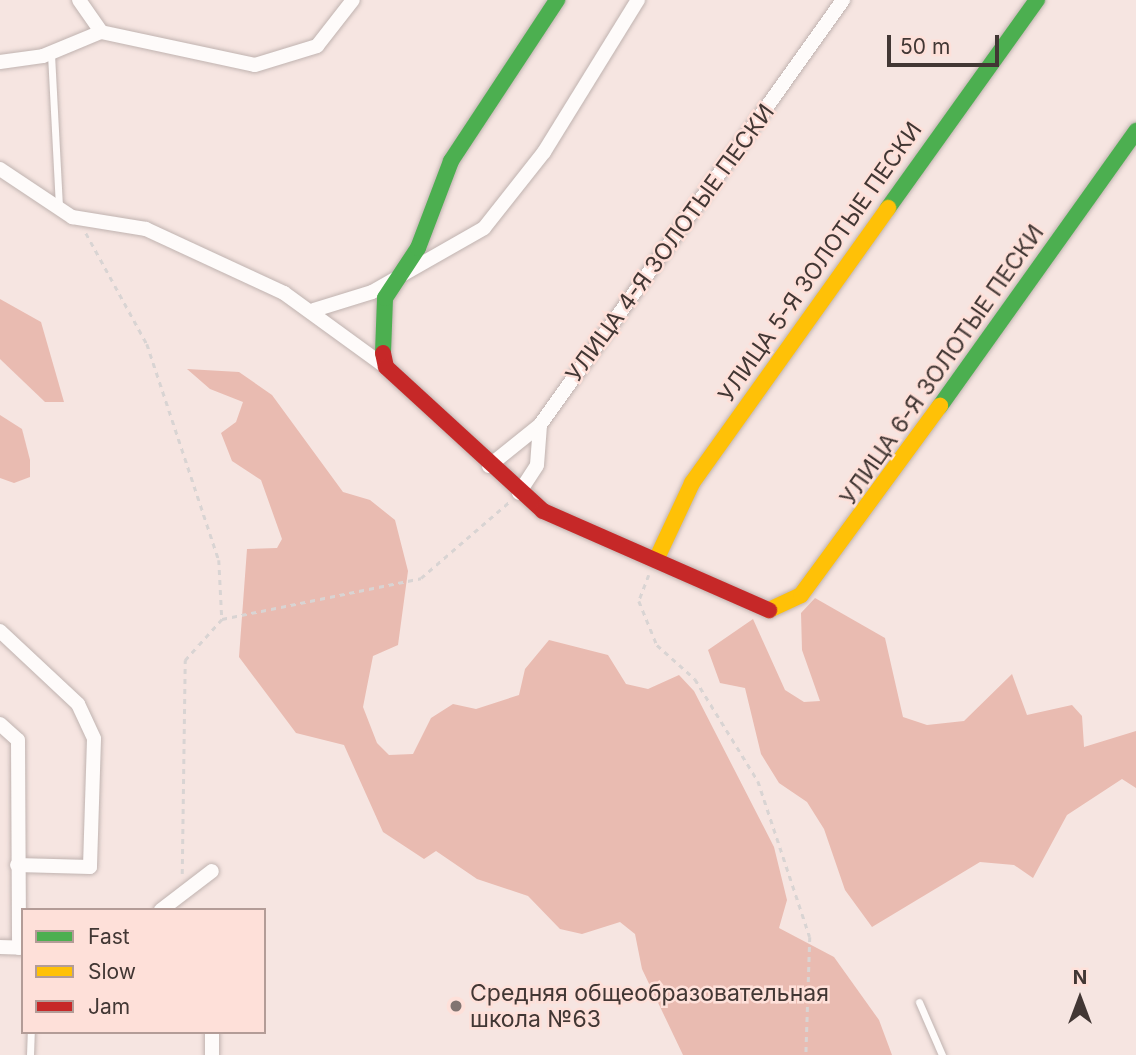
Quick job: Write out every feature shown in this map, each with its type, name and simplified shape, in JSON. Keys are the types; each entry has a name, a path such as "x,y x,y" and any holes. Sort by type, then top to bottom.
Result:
{"street":[{"path":"79,0 101,32"},
{"path":"0,62 51,54 101,32 255,65 317,46 353,0"},
{"path":"386,367 380,319 394,279 418,248 451,161 557,0"},
{"path":"314,310 394,279 470,239 500,212 638,0"},
{"name":"УЛИЦА 4-Я ЗОЛОТЫЕ ПЕСКИ","path":"489,466 540,425 843,0"},
{"name":"УЛИЦА 5-Я ЗОЛОТЫЕ ПЕСКИ","path":"656,560 692,483 1037,0"},
{"name":"УЛИЦА 6-Я ЗОЛОТЫЕ ПЕСКИ","path":"656,560 770,611 801,595 854,527 1136,131"},
{"path":"0,169 59,210 78,219 146,229 314,310 386,367 519,493 563,523 656,560"},
{"path":"519,493 537,465 540,425"},
{"path":"0,631 78,704 94,739 90,867 17,865"},
{"path":"0,724 18,740 17,865 21,948 0,947"},
{"path":"163,908 182,891 212,871"},
{"path":"212,1034 212,1055"}],"lane":[{"path":"51,54 59,210"},
{"path":"919,1002 942,1055"},
{"path":"30,1055 31,1034"}],"path":[{"path":"78,219 147,344 219,560 222,619"},
{"path":"182,891 185,660 222,619 421,578 519,493"},
{"path":"656,560 639,601 657,645 695,679 758,781 810,937 806,1055"}],"shaded area":[{"path":"0,299 41,322 64,402 45,402 0,359"},
{"path":"187,369 239,372 272,395 343,492 370,500 395,520 408,571 398,645 373,656 363,707 377,743 389,755 413,754 431,718 453,704 476,709 519,695 525,669 549,640 608,655 626,684 648,689 679,675 694,691 774,847 787,900 779,928 834,957 879,1020 892,1055 683,1055 642,969 635,934 620,922 582,934 560,929 528,896 477,879 436,851 424,859 383,832 344,745 296,733 239,657 247,549 277,548 282,539 261,480 232,461 221,433 236,422 243,402 210,389"},
{"path":"0,415 22,429 30,460 30,477 14,483 0,478"},
{"path":"815,598 885,638 903,717 927,725 964,721 1012,674 1027,715 1072,705 1082,716 1084,747 1136,731 1136,788 1122,779 1067,815 1033,878 1014,865 980,862 872,927 845,890 824,829 807,802 779,783 761,754 745,688 720,683 708,650 753,619 785,690 804,702 820,701 802,650 801,613"}],"traffic: fast":[{"path":"383,353 385,298 418,248 451,161 557,0"},
{"path":"888,208 1037,0"},
{"path":"940,406 1136,131"}],"traffic: slow":[{"path":"656,560 692,483 888,208"},
{"path":"769,610 801,595 940,406"}],"traffic: jam":[{"path":"383,353 386,367 543,511 769,610"}],"place":[{"name":"Средняя общеобразовательная школа №63","path":"456,1006"}]}
